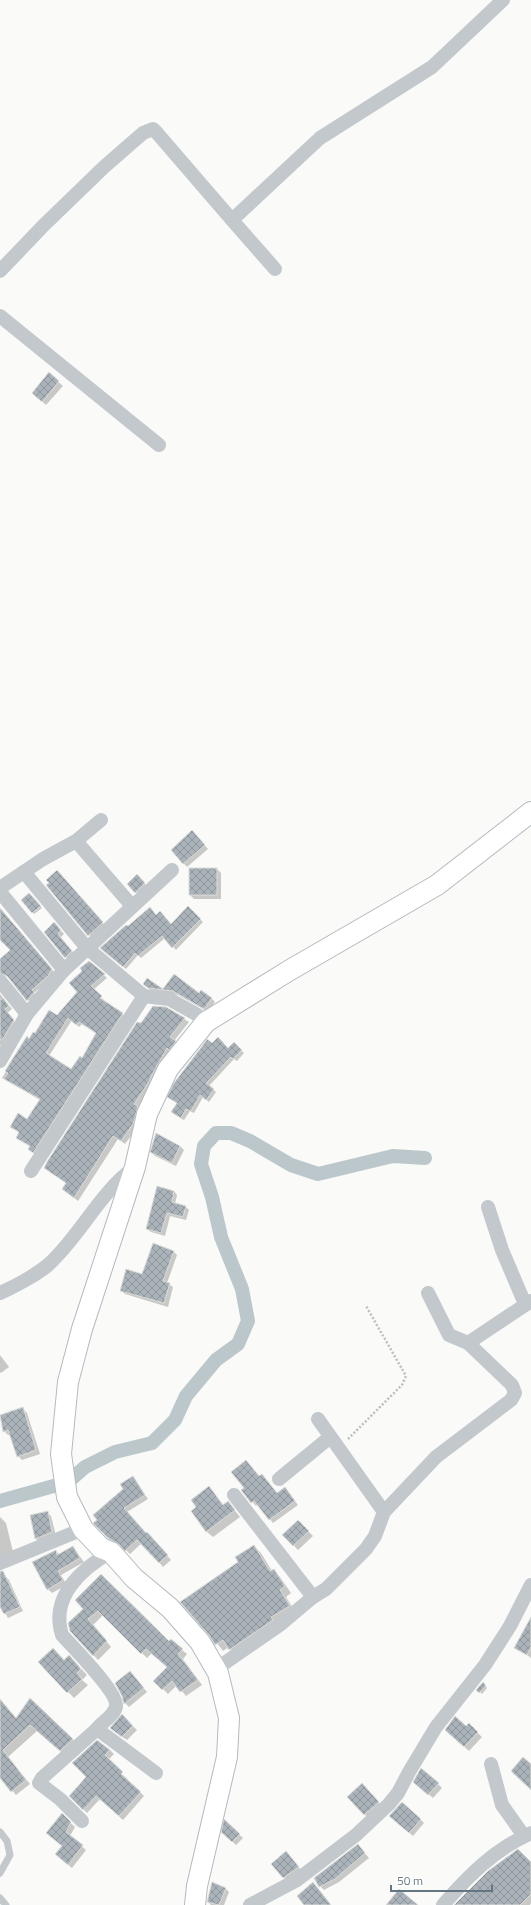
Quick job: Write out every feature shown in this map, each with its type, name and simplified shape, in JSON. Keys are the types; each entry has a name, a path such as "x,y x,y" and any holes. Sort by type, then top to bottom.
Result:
{"street":[{"path":"232,220 320,138 432,67 503,0"},
{"path":"0,271 43,226 104,167 143,133 150,130 158,133 275,269"},
{"path":"0,316 159,445"},
{"path":"195,1905 196,1886 217,1803 227,1756 229,1736 229,1718 216,1669 200,1642 170,1608 134,1578 111,1552 101,1548 83,1529 67,1497 61,1454 63,1422 70,1374 82,1329 135,1167 147,1114 165,1076 190,1041 206,1022 290,970 437,885 531,812"},
{"path":"0,888 76,841 101,820"},
{"path":"76,841 132,906"},
{"path":"0,1061 27,1014 64,970 172,870"},
{"path":"24,872 86,948 144,996 169,999 196,1014 206,1022"},
{"path":"0,892 64,970"},
{"path":"0,981 27,1014"},
{"path":"32,1171 144,996"},
{"path":"0,1293 47,1266 70,1242 105,1193 121,1177 135,1167"},
{"path":"468,1343 528,1303 502,1250 488,1208"},
{"path":"216,1669 281,1624 326,1589 366,1549 375,1536 384,1512 436,1457 511,1400 515,1393 512,1385 468,1343 449,1335 428,1293"},
{"path":"318,1419 384,1512"},
{"path":"279,1479 334,1443"},
{"path":"234,1494 314,1597"},
{"path":"0,1563 83,1529"},
{"path":"82,1821 60,1799 43,1787 40,1783 42,1778 114,1712 116,1706 116,1700 100,1677 62,1635 60,1627 60,1615 65,1594 73,1581 93,1563 111,1552"},
{"path":"250,1905 303,1876 356,1835 389,1804 398,1793 436,1727 485,1665 498,1645 510,1626 531,1585"},
{"path":"97,1729 156,1773"},
{"path":"443,1905 466,1878 492,1855 528,1835 502,1805 491,1764"}],"lane":[{"path":"0,1832 7,1841 10,1855 0,1873"},
{"path":"0,1898 6,1905"}],"path":[{"path":"334,1443 402,1385 406,1376 366,1306"}],"building":[{"path":"49,372 59,381 42,402 32,393"},
{"path":"192,830 205,845 183,864 171,850"},
{"path":"189,868 217,868 217,895 189,895"},
{"path":"57,870 103,922 88,936 46,885 49,883 46,880"},
{"path":"137,874 145,883 135,893 127,884"},
{"path":"29,893 41,906 32,913 21,900"},
{"path":"188,906 201,919 172,948 162,936 138,956 135,953 123,967 100,948 126,925 128,926 150,907 156,915 160,911 171,924"},
{"path":"0,908 52,969 48,976 32,990 34,992 27,1001 7,976 0,973 0,959 10,950 0,940"},
{"path":"54,922 61,930 58,934 72,951 65,958 44,932"},
{"path":"89,961 105,974 91,986 102,996 100,998 123,1013 33,1153 28,1149 30,1146 16,1138 19,1132 10,1127 18,1113 27,1119 40,1099 4,1079 8,1073 5,1071 27,1036 29,1039 33,1032 35,1033 49,1010 57,1015 77,992 69,983 82,971 80,968","holes":["68,1018 76,1025 79,1022 96,1033 82,1058 80,1056 71,1069 46,1053"]},
{"path":"174,974 199,993 201,990 212,998 204,1009 173,991 148,988 143,984 147,978 163,989"},
{"path":"3,998 9,1006 5,1009 14,1020 4,1037 0,1040 0,1000"},
{"path":"153,1006 166,1007 185,1018 170,1037 176,1041 169,1050 167,1048 150,1080 134,1104 138,1106 133,1124 121,1141 113,1136 74,1198 62,1189 66,1183 44,1168 137,1022 141,1023"},
{"path":"218,1037 228,1048 234,1042 242,1050 233,1059 231,1057 206,1083 214,1089 206,1100 200,1095 191,1111 186,1109 181,1118 171,1112 177,1103 167,1097 174,1083 207,1039 212,1043"},
{"path":"156,1133 180,1146 172,1163 150,1152"},
{"path":"157,1186 174,1191 172,1202 186,1206 183,1217 167,1213 161,1233 146,1229"},
{"path":"153,1243 174,1251 163,1281 170,1283 164,1303 120,1291 126,1269 142,1274"},
{"path":"23,1407 36,1450 17,1457 8,1430 3,1432 0,1415"},
{"path":"246,1460 259,1476 262,1474 277,1493 285,1487 295,1501 269,1520 254,1501 251,1503 241,1490 244,1488 231,1472"},
{"path":"133,1476 145,1495 124,1508 168,1555 159,1563 137,1540 125,1551 119,1544 108,1538 93,1523 97,1520 93,1515 123,1489 120,1484"},
{"path":"209,1486 223,1505 228,1501 235,1510 206,1532 191,1511 196,1507 191,1500"},
{"path":"48,1511 52,1532 35,1539 30,1515"},
{"path":"298,1520 309,1531 293,1546 282,1535"},
{"path":"254,1545 270,1571 274,1569 285,1586 280,1590 290,1606 271,1617 273,1620 229,1650 223,1640 215,1645 209,1635 180,1602 238,1562 235,1557"},
{"path":"73,1546 80,1558 58,1571 63,1580 47,1590 32,1562 56,1550 57,1555"},
{"path":"0,1571 3,1571 20,1607 4,1614 0,1607"},
{"path":"101,1574 169,1641 171,1639 183,1649 178,1654 198,1680 180,1692 172,1681 162,1690 153,1681 167,1667 146,1649 141,1654 98,1611 88,1619 107,1641 93,1656 70,1631 68,1623 83,1609 75,1600"},
{"path":"531,1617 531,1647 527,1655 514,1648"},
{"path":"53,1648 64,1660 69,1655 81,1669 77,1673 82,1679 67,1693 38,1662"},
{"path":"130,1671 144,1688 124,1704 122,1696 115,1683"},
{"path":"483,1682 486,1686 479,1693 476,1690"},
{"path":"30,1698 73,1739 60,1751 30,1725 3,1750 26,1780 11,1792 0,1778 0,1699 16,1718"},
{"path":"122,1714 133,1726 122,1737 110,1728"},
{"path":"455,1716 466,1726 469,1723 478,1732 464,1747 445,1730"},
{"path":"97,1740 110,1750 105,1755 123,1772 121,1774 141,1792 119,1816 96,1796 83,1810 69,1796 86,1777 72,1763"},
{"path":"523,1757 531,1764 531,1790 511,1771"},
{"path":"421,1768 439,1783 428,1795 413,1782"},
{"path":"362,1783 379,1802 364,1815 347,1797"},
{"path":"402,1802 421,1819 409,1833 389,1816"},
{"path":"62,1813 71,1822 66,1832 83,1845 68,1865 55,1854 62,1846 46,1833"},
{"path":"224,1819 240,1834 232,1842 221,1832"},
{"path":"358,1844 365,1853 335,1879 319,1887 314,1878"},
{"path":"518,1849 531,1862 531,1894 520,1905 454,1905 488,1871"},
{"path":"286,1851 299,1867 283,1878 271,1864"},
{"path":"212,1882 226,1888 219,1905 207,1902"},
{"path":"313,1882 331,1905 304,1905 297,1896"},
{"path":"399,1889 418,1905 386,1905"}],"waterway":[{"path":"0,1501 68,1482 85,1467 115,1452 152,1443 175,1420 186,1396 216,1360 238,1344 248,1321 242,1289 221,1237 212,1197 201,1164 204,1146 216,1133 231,1133 250,1141 291,1165 318,1174 393,1156 425,1158"}]}
